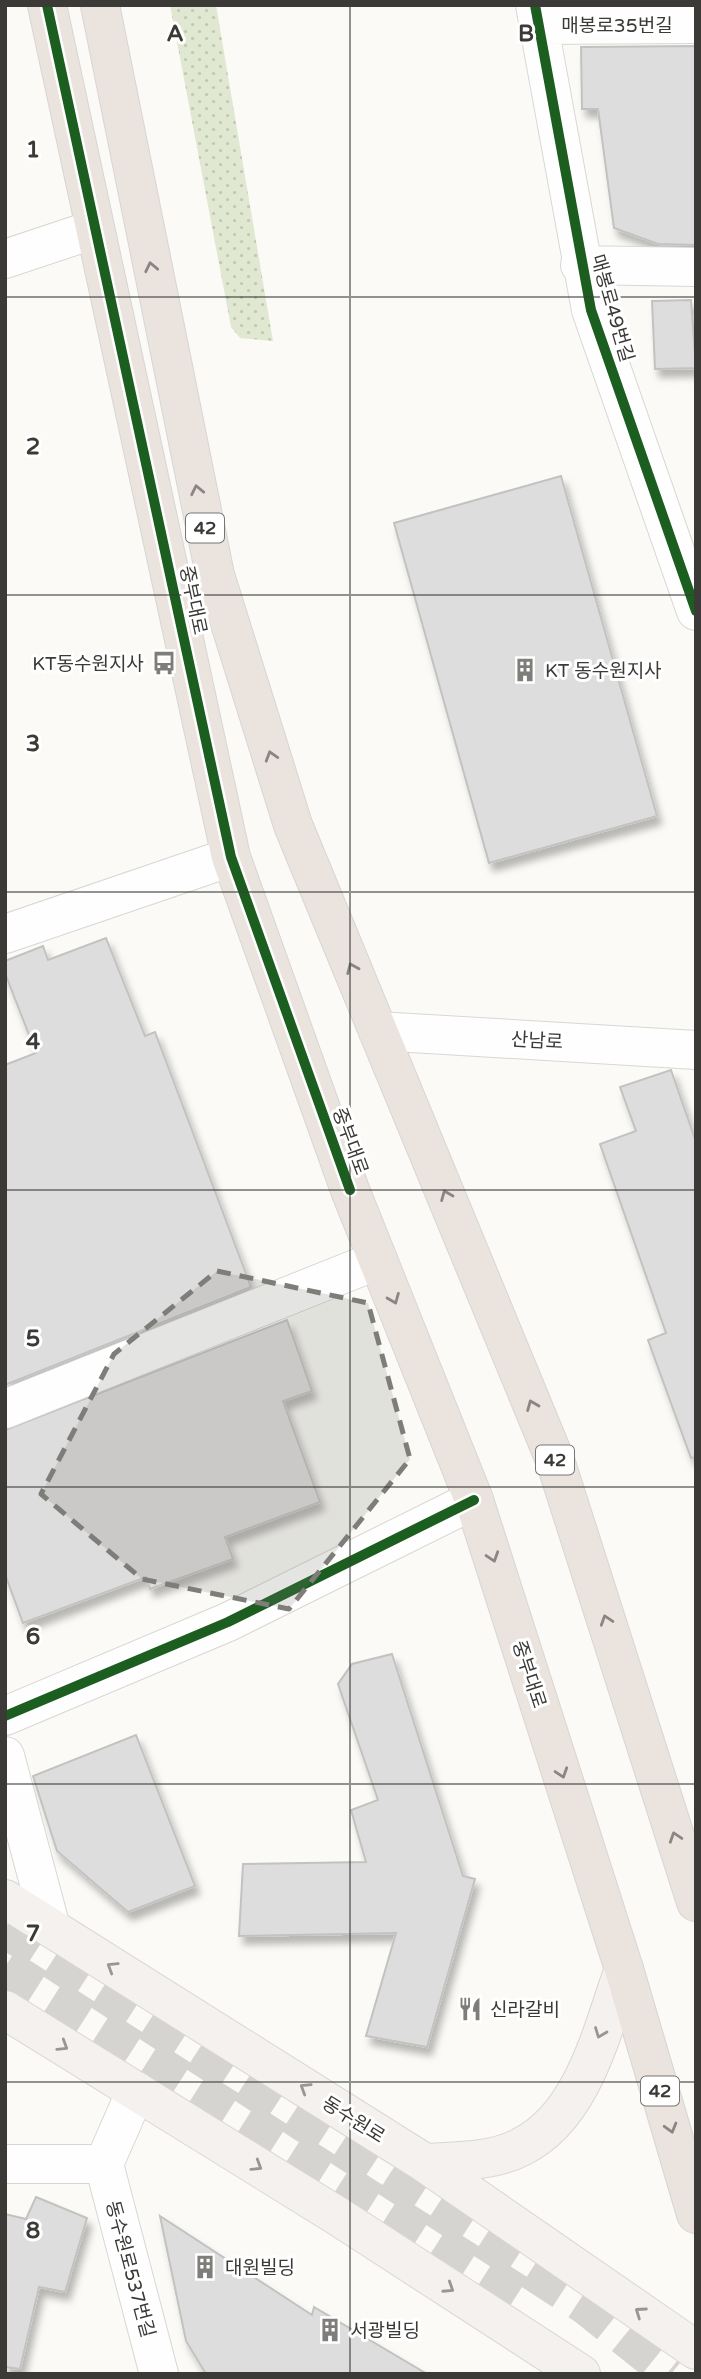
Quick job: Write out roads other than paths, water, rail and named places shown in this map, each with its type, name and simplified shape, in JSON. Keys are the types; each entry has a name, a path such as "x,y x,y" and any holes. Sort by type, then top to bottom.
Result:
{"main road":[{"name":"중부대로","path":"47,5 231,857 378,1260 474,1500 624,1969 696,2214"},
{"name":"중부대로","path":"100,5 215,575 292,824 555,1460 696,1902"},
{"name":"동수원로","path":"5,1899 425,2163 696,2350"},
{"path":"425,2163 487,2158 521,2147 552,2126 583,2080 624,1969"},
{"path":"5,2010 339,2217 581,2374"}],"street":[{"name":"매봉로35번길","path":"536,15 696,24"},
{"name":"매봉로49번길","path":"536,15 580,265 591,310 683,535 696,611"},
{"path":"5,259 95,229"},
{"path":"580,265 696,267"},
{"path":"5,934 231,857"},
{"name":"산남로","path":"378,1031 696,1050"},
{"path":"5,1409 378,1260"},
{"path":"5,1716 228,1622 474,1500"},
{"path":"5,1756 51,1928"},
{"path":"5,2164 104,2164 136,2091"},
{"name":"동수원로537번길","path":"104,2164 159,2374"}],"tunnel":[{"path":"5,1929 586,2306 671,2374"},
{"path":"5,1967 520,2295"}],"place":[{"name":"KT동수원지사","path":"164,663"},
{"name":"KT 동수원지사","path":"525,670"},
{"name":"신라갈비","path":"470,2009"},
{"name":"대원빌딩","path":"205,2267"},
{"name":"서광빌딩","path":"330,2330"}]}
